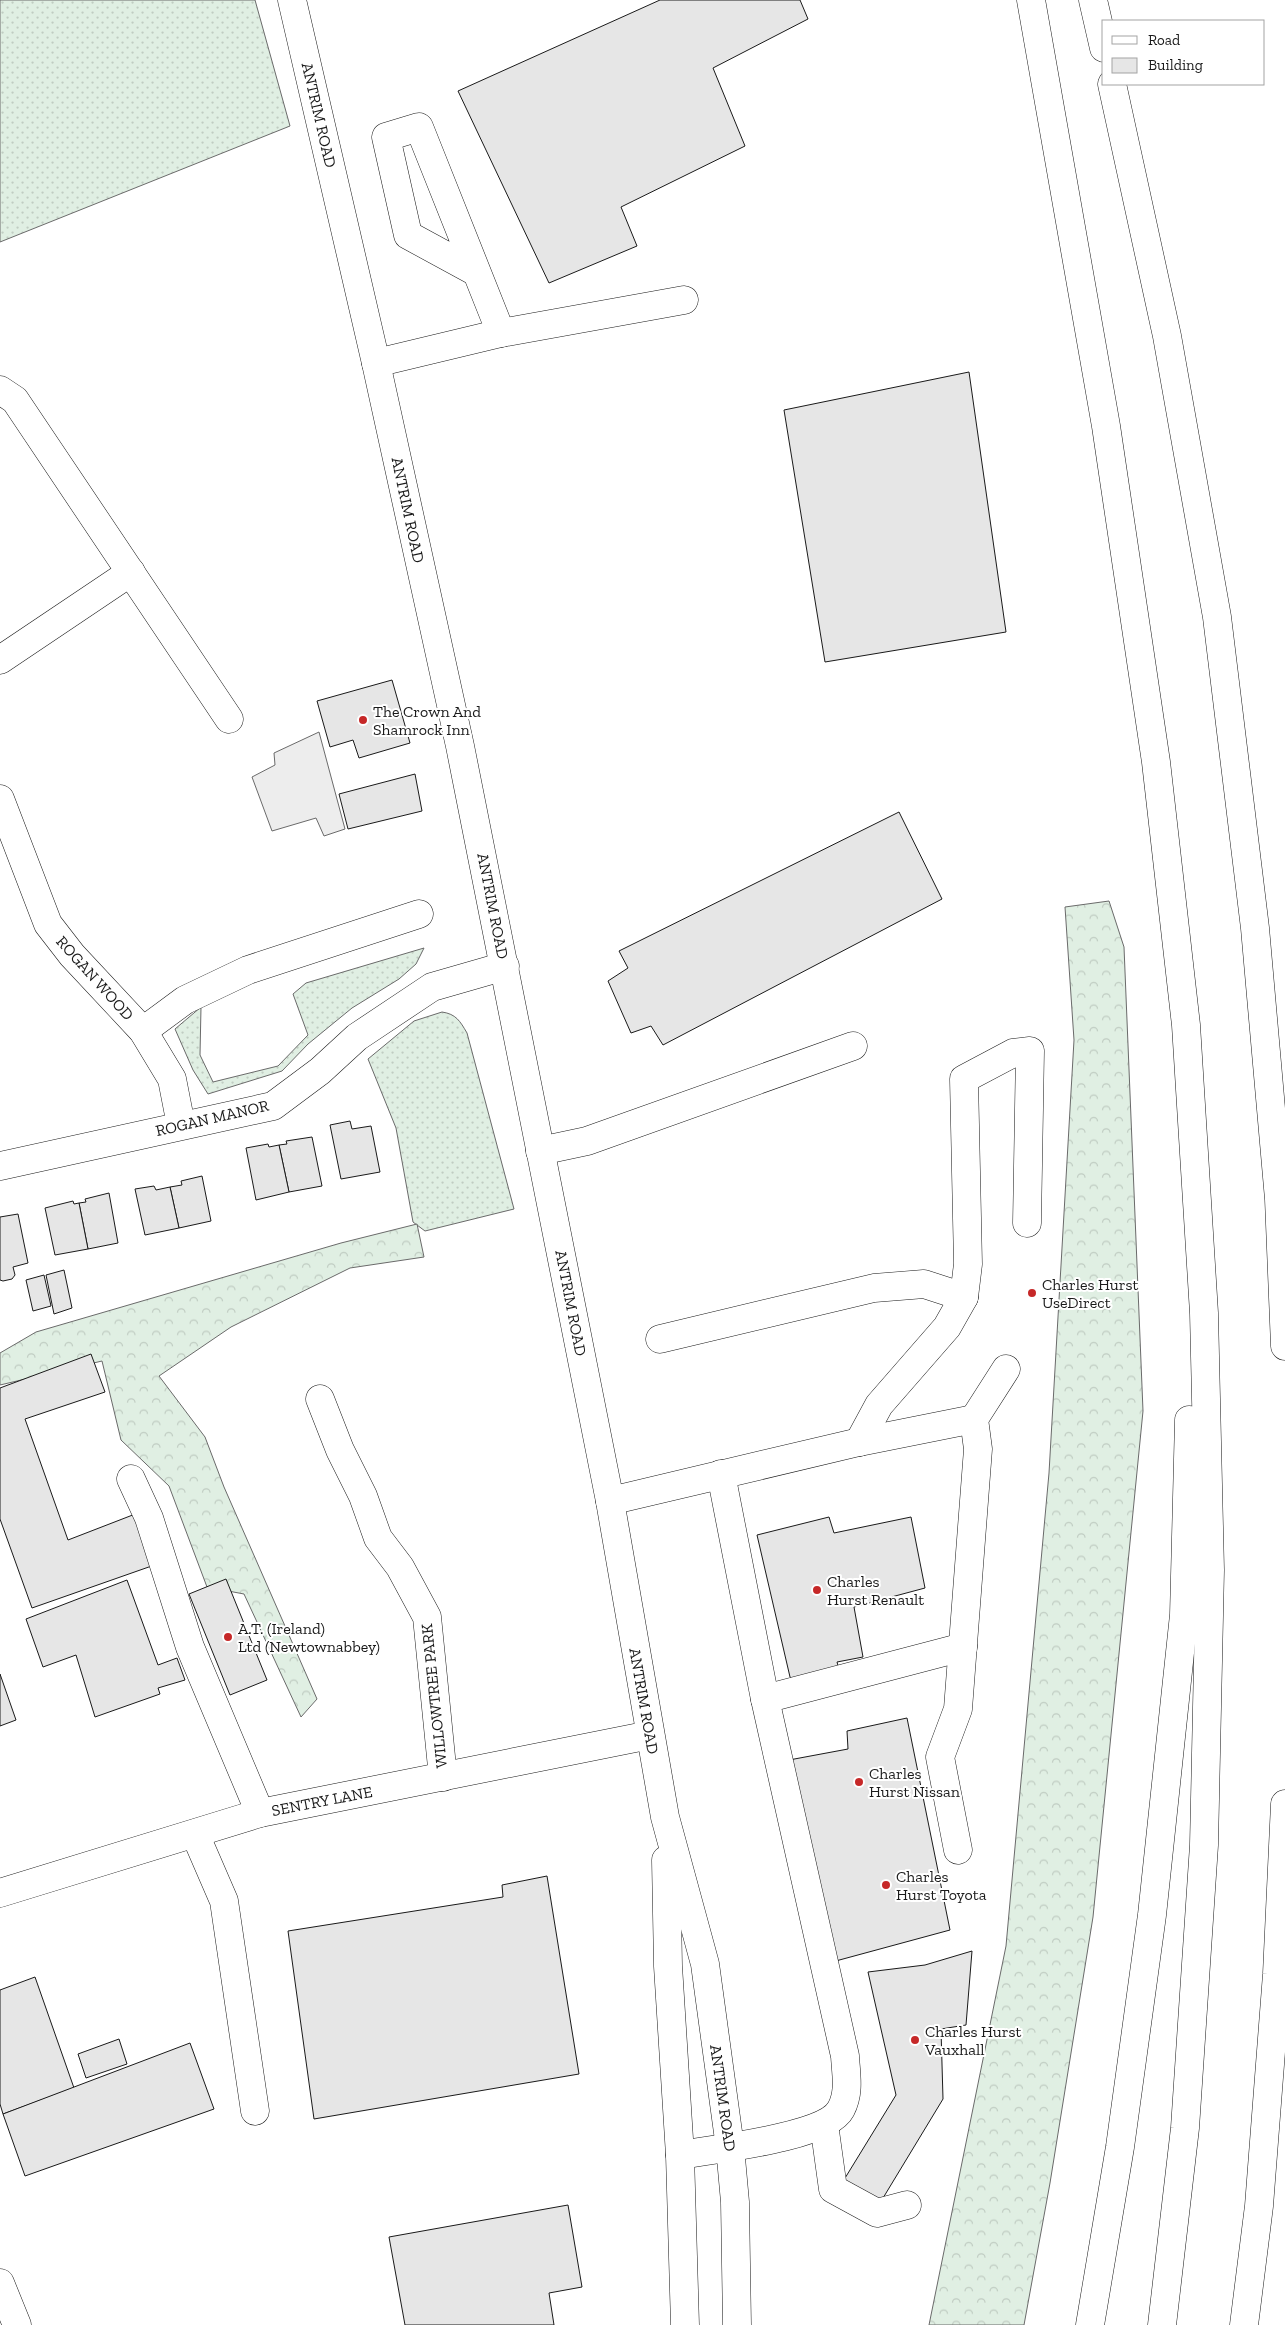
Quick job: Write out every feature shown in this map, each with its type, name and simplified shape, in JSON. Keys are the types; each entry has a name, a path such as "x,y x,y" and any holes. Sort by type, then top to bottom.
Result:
{"main road":[{"name":"ANTRIM ROAD","path":"292,0 376,363 460,746 610,1501 665,1817 705,1964 730,2147 735,2202 737,2325"},
{"path":"1031,0 1110,455 1156,762 1186,1025 1204,1313 1210,1580 1204,1845 1185,2128 1162,2325"},
{"path":"1093,0 1102,39"},
{"path":"1112,85 1168,336 1217,617 1285,1179"},
{"path":"476,272 408,235 386,137 418,127 476,272 500,332"},
{"path":"376,363 500,332 684,300"},
{"path":"0,390 15,400 229,720"},
{"path":"0,660 131,572"},
{"name":"ROGAN WOOD","path":"0,799 48,924 72,955 143,1031 172,1079 182,1125"},
{"path":"143,1031 185,1000 248,970 419,914"},
{"path":"1255,928 1279,1199 1285,1346"},
{"name":"ROGAN MANOR","path":"0,1166 273,1106 320,1071 357,1037 432,988 505,966"},
{"path":"1090,2325 1120,2147 1152,1915 1184,1615 1191,1362 1186,1025"},
{"path":"540,1151 587,1141 853,1046"},
{"path":"859,1442 879,1404 947,1327 964,1297 968,1264 964,1079 1013,1053 1030,1051 1027,1223"},
{"path":"660,1339 874,1288 924,1284 964,1297"},
{"path":"958,1850 940,1757 958,1709 978,1449 974,1419 1006,1369"},
{"name":"WILLOWTREE PARK","path":"320,1400 340,1450 363,1496 378,1538 400,1567 427,1617 443,1777"},
{"path":"610,1501 859,1442 974,1419"},
{"path":"680,2155 798,2134 824,2124 840,2110 847,2089 845,2056 765,1699 721,1474"},
{"path":"131,1479 149,1518 190,1647 260,1813"},
{"path":"765,1699 963,1647"},
{"name":"SENTRY LANE","path":"0,1893 260,1813 650,1735"},
{"path":"1244,2325 1262,2167 1278,1974 1285,1804"},
{"name":"ANTRIM ROAD","path":"665,1817 668,1966 680,2155 685,2325"},
{"path":"195,1834 224,1900 255,2111"},
{"path":"824,2124 833,2189 878,2213 907,2204"},
{"path":"0,2283 17,2325"}],"green space":[{"path":"0,0 255,0 290,126 0,242"},
{"path":"1109,901 1124,947 1143,1411 1093,1917 1050,2183 1024,2325 929,2325 1006,1946 1049,1473 1074,1040 1065,907"},
{"path":"424,948 416,964 399,979 352,1008 308,1044 282,1071 208,1094 193,1070 175,1029 201,1007 200,1055 213,1082 278,1066 308,1035 293,994 306,983"},
{"path":"442,1012 451,1014 457,1019 467,1033 514,1209 425,1231 413,1222 396,1128 368,1059 414,1021"},
{"path":"417,1224 424,1257 350,1268 231,1327 159,1376 205,1437 224,1487 317,1699 301,1717 244,1594 207,1587 169,1486 121,1440 102,1361 0,1385 0,1353 36,1332 341,1243"}],"shaded area":[{"path":"319,732 345,829 324,836 316,818 272,831 252,777 275,765 274,753"}],"building":[{"path":"660,0 800,0 808,19 713,68 745,146 621,207 637,246 549,283 458,91"},
{"path":"969,372 1006,632 825,662 784,410"},
{"name":"The Crown And Shamrock Inn","path":"392,680 410,743 359,758 353,740 330,747 317,701"},
{"path":"415,774 422,811 348,829 339,794"},
{"path":"899,812 942,899 663,1045 651,1026 631,1033 608,981 628,968 619,951"},
{"path":"350,1121 352,1129 371,1126 380,1172 341,1179 330,1125"},
{"path":"312,1137 322,1186 289,1192 279,1145 287,1144 286,1141"},
{"path":"268,1144 269,1147 279,1145 289,1192 256,1200 246,1148"},
{"path":"202,1176 211,1221 179,1228 170,1187 182,1185 181,1181"},
{"path":"154,1186 156,1190 170,1187 179,1228 145,1235 135,1189"},
{"path":"109,1193 118,1243 88,1249 79,1203 86,1202 85,1199"},
{"path":"73,1201 74,1204 79,1203 88,1249 55,1255 45,1208"},
{"path":"18,1214 28,1263 13,1267 15,1275 12,1279 3,1281 0,1280 0,1217"},
{"path":"64,1270 72,1308 54,1314 46,1275"},
{"path":"44,1275 51,1306 33,1311 26,1280"},
{"path":"91,1354 105,1392 25,1419 68,1540 143,1511 163,1562 32,1608 0,1519 0,1388"},
{"path":"829,1517 834,1533 911,1517 925,1588 854,1607 863,1657 837,1662 840,1673 796,1682 790,1677 757,1535"},
{"name":"A.T. (Ireland) Ltd (Newtownabbey)","path":"226,1579 267,1680 230,1695 189,1594"},
{"path":"127,1580 158,1665 177,1658 185,1680 158,1688 160,1694 95,1717 76,1655 43,1667 26,1619"},
{"path":"0,1674 16,1720 0,1726"},
{"path":"907,1718 950,1930 832,1962 789,1760 848,1749 847,1731"},
{"path":"547,1876 579,2074 314,2119 288,1931 503,1897 502,1885"},
{"path":"972,1951 966,2025 941,2029 943,2099 880,2203 842,2183 896,2095 868,1972 925,1965"},
{"path":"35,1977 74,2088 3,2114 0,2104 0,1990"},
{"path":"119,2039 127,2064 86,2078 78,2054"},
{"path":"190,2043 214,2109 25,2176 3,2114"},
{"path":"568,2205 582,2287 549,2293 554,2325 405,2325 389,2237"}],"place":[{"name":"The Crown And Shamrock Inn","path":"363,720"},
{"name":"Charles Hurst UseDirect","path":"1032,1293"},
{"name":"Charles Hurst Renault","path":"817,1590"},
{"name":"A.T. (Ireland) Ltd (Newtownabbey)","path":"228,1637"},
{"name":"Charles Hurst Nissan","path":"859,1782"},
{"name":"Charles Hurst Toyota","path":"886,1885"},
{"name":"Charles Hurst Vauxhall","path":"915,2040"}]}
